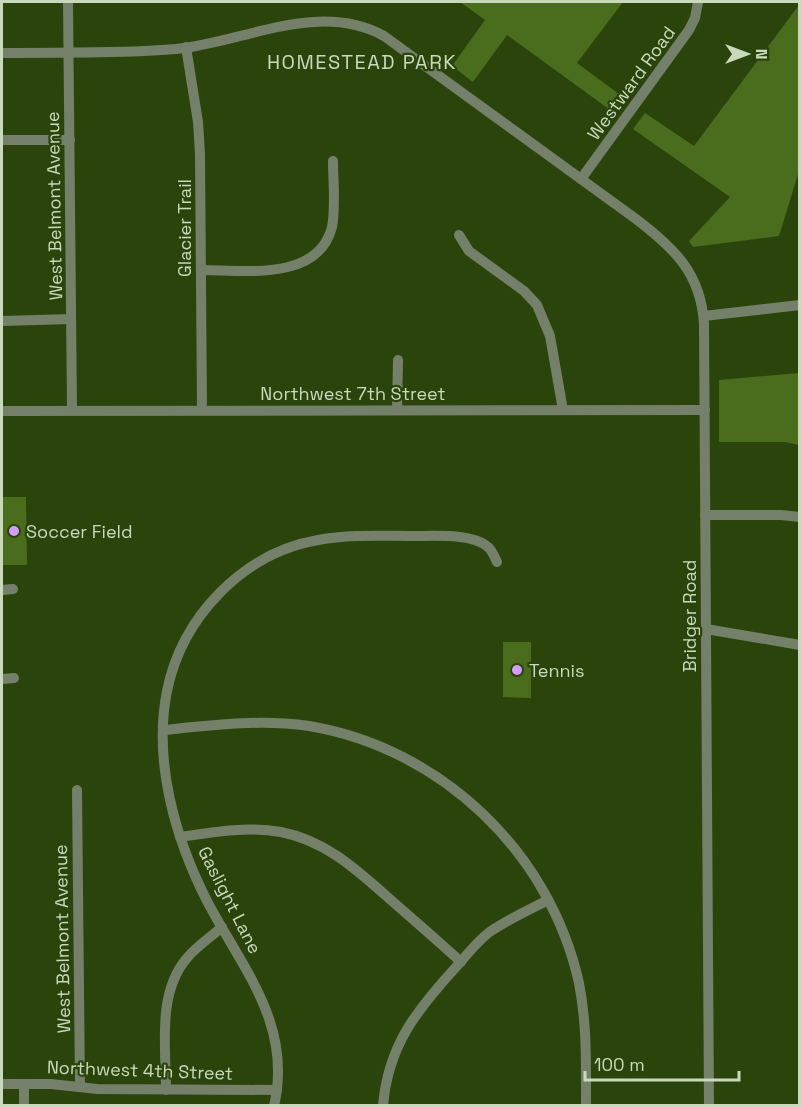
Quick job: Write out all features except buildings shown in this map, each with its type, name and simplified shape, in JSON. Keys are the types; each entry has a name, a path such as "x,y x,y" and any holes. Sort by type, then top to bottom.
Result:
{"street":[{"name":"West Belmont Avenue","path":"68,2 72,410"},
{"name":"Westward Road","path":"581,179 689,30 695,18 698,2"},
{"name":"Bridger Road","path":"2,53 186,48 318,19 343,20 365,26 384,36 581,179 676,252 695,282 704,316 709,1106"},
{"name":"Glacier Trail","path":"186,48 200,137 202,410"},
{"path":"2,140 70,140"},
{"path":"201,270 277,270 296,266 314,255 332,226 333,161"},
{"path":"459,235 469,251 524,291 537,305 550,336 563,410"},
{"path":"704,316 800,305"},
{"path":"2,321 71,319"},
{"path":"397,410 398,360"},
{"name":"Northwest 7th Street","path":"2,411 705,411"},
{"path":"705,515 800,517"},
{"name":"Gaslight Lane","path":"274,1106 277,1090 277,1056 267,1009 257,986 200,885 180,837 168,784 164,730 166,699 173,668 199,617 230,583 277,553 305,543 332,538 372,536 462,536 488,547 498,562"},
{"path":"706,629 800,645"},
{"path":"2,679 14,678"},
{"path":"164,730 241,723 277,723 334,732 388,750 441,779 487,817 527,864 565,936 580,992 585,1025 586,1106"},
{"name":"West Belmont Avenue","path":"77,790 80,1087"},
{"path":"180,837 234,830 259,830 280,832 317,844 354,867 461,962"},
{"path":"383,1106 389,1067 401,1039 422,1006 490,932 548,900"},
{"path":"166,1090 166,1019 170,990 176,974 188,957 222,927"},
{"name":"Northwest 4th Street","path":"2,1084 166,1090 277,1090"},
{"path":"24,1084 24,1106"}],"green space":[{"path":"460,2 623,2 577,63 623,97 613,112 507,35 473,82 452,66 485,20"},
{"path":"799,5 799,171 779,236 693,247 689,241 730,197 633,129 645,113 694,146"},
{"path":"799,373 799,445 785,442 719,442 719,380"},
{"name":"Soccer Field","path":"2,497 26,497 27,565 2,565"},
{"name":"Tennis","path":"503,642 531,642 531,698 503,697"}],"place":[{"name":"Soccer Field","path":"14,531"},
{"name":"Tennis","path":"517,670"}],"district":[{"name":"HOMESTEAD PARK","path":"362,62"}]}
